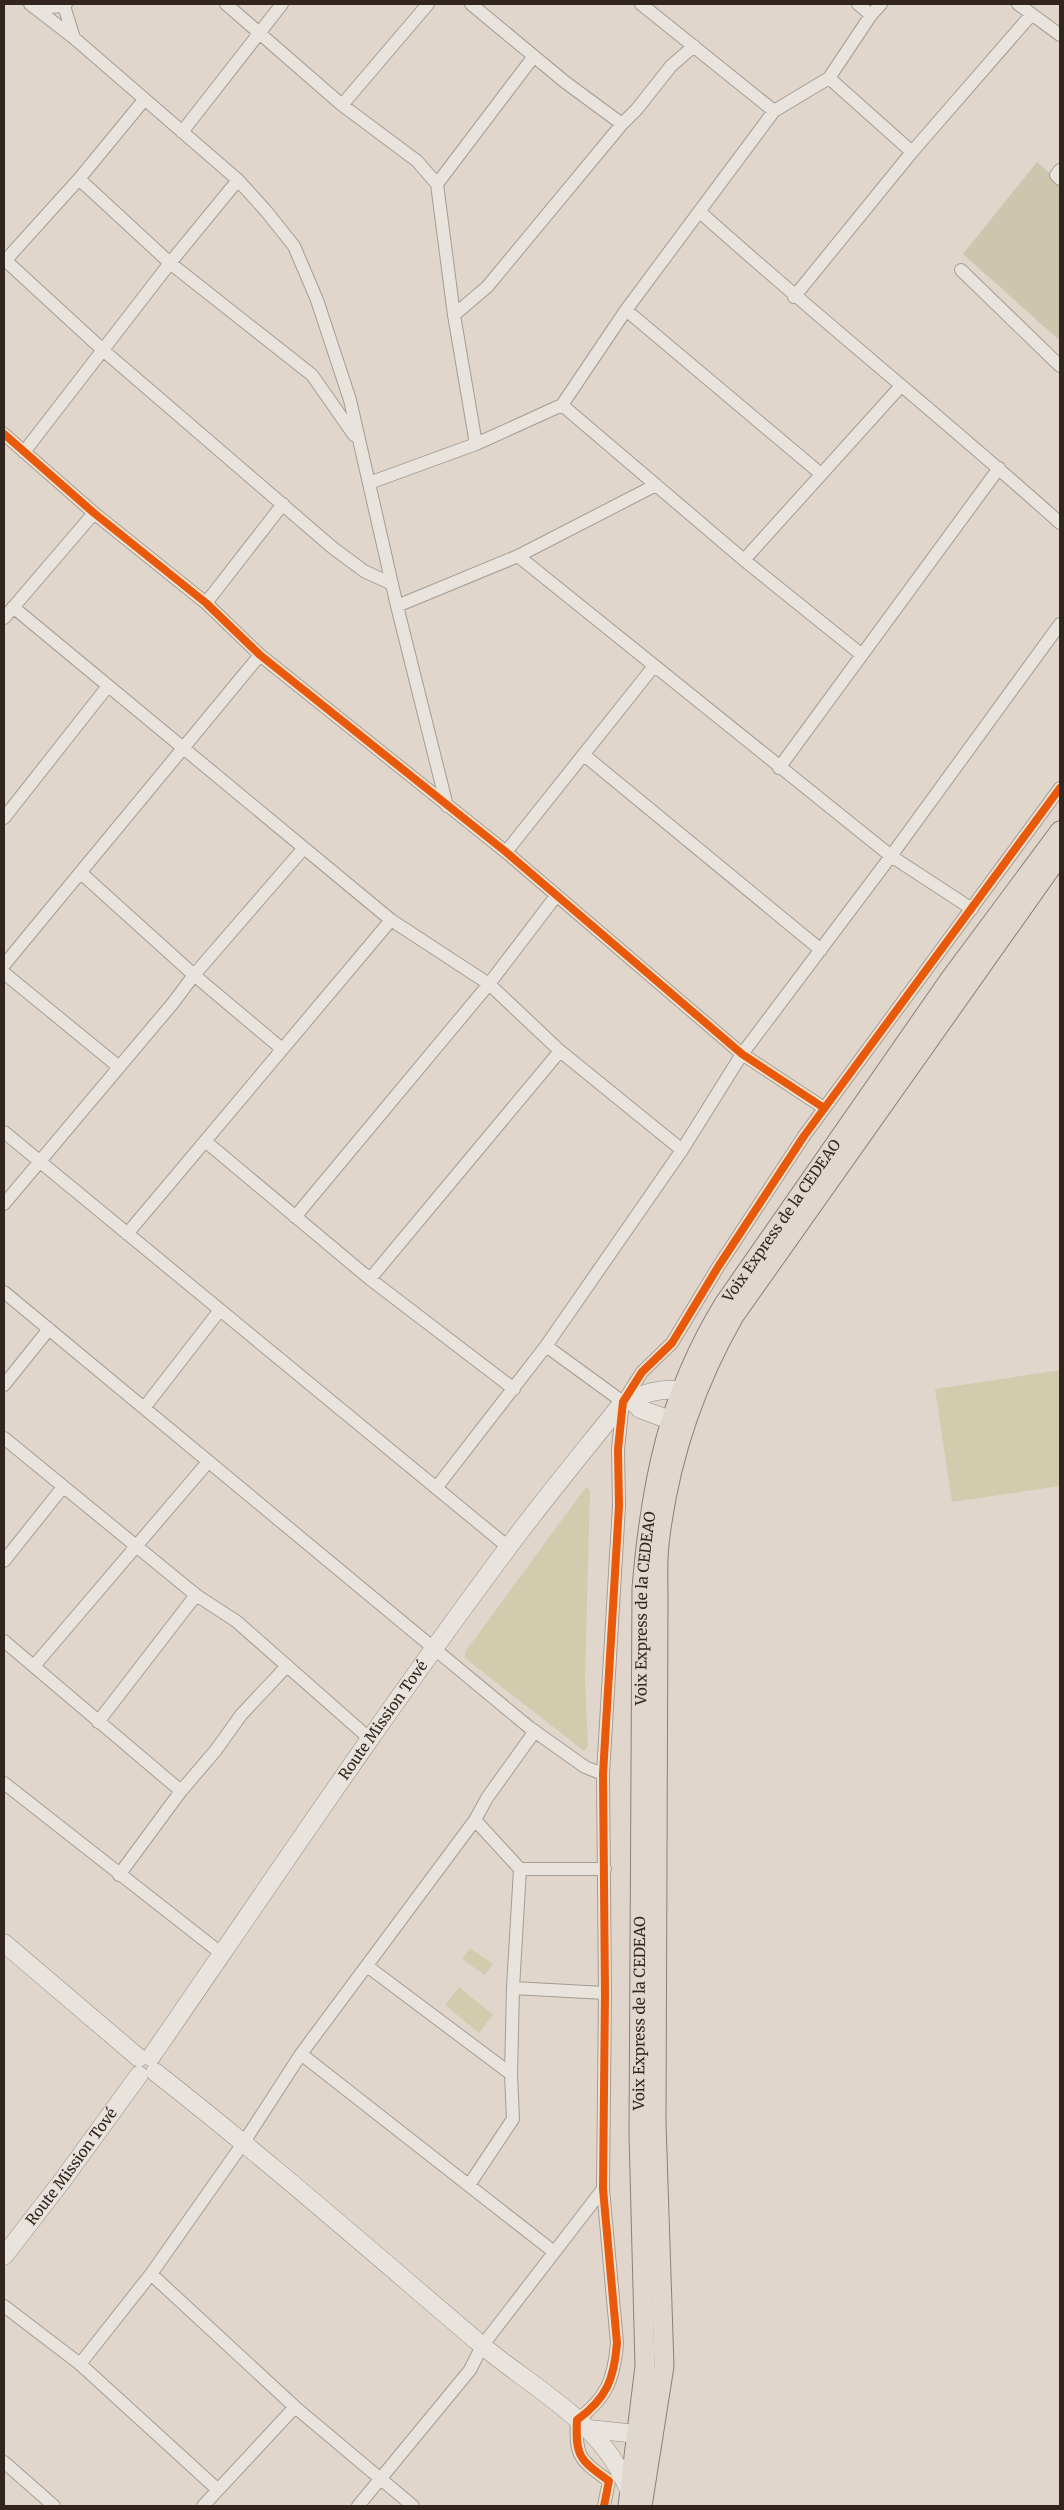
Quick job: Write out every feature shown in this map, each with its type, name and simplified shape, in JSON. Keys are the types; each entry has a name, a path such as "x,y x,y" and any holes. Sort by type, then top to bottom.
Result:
{"main road":[{"path":"914,1047 950,979 1060,831"},
{"path":"642,2506 640,2468 664,2366 659,2273 656,2123 659,1545 689,1392 706,1368 734,1316 914,1047 1060,855"},
{"name":"Voix Express de la CEDEAO","path":"629,2499 640,2468 637,2434 645,2366 639,2134 642,1588 652,1498 660,1454 670,1420 689,1392"},
{"path":"645,2366 664,2366"}],"street":[{"path":"226,4 342,105 417,161 437,184 454,315 476,444"},
{"path":"182,132 258,32 282,4"},
{"path":"342,105 428,4"},
{"path":"472,4 534,56 622,124"},
{"path":"641,4 774,110"},
{"path":"858,4 871,15"},
{"path":"369,483 476,444 562,405 626,310 774,110 829,78 871,15 881,4"},
{"path":"1018,4 1060,35"},
{"path":"33,6 65,5 74,38"},
{"path":"33,6 74,38 238,180 294,246 317,300 342,377 446,806"},
{"path":"794,297 912,152 1031,15"},
{"path":"454,315 487,287 671,66 694,46"},
{"path":"437,184 534,56"},
{"path":"829,78 912,152"},
{"path":"144,100 79,179 4,261 104,351 333,548 364,571 392,584"},
{"path":"1060,170 1056,176 1060,179"},
{"path":"79,179 170,263 312,375 321,385 358,442"},
{"path":"24,452 104,351 170,263 238,180"},
{"path":"700,212 794,297 999,468 1060,523"},
{"path":"961,270 1060,366"},
{"path":"626,310 822,474"},
{"path":"321,385 334,384 342,377"},
{"path":"744,560 900,387"},
{"path":"562,405 744,560 862,655"},
{"path":"4,435 94,513 206,603 260,655 446,806 506,852 742,1054 824,1108"},
{"path":"779,768 999,468"},
{"path":"397,606 518,556 656,485"},
{"path":"206,603 283,504"},
{"path":"4,618 94,513"},
{"path":"518,556 779,768 891,856 972,909"},
{"path":"13,607 391,920 489,984 560,1050 682,1150"},
{"path":"436,1488 546,1346 682,1150 742,1054 891,856 1060,624"},
{"path":"4,965 260,655"},
{"path":"506,852 654,666"},
{"path":"4,818 108,686"},
{"path":"584,755 821,950"},
{"path":"604,2506 609,2481 580,2456 576,2441 583,2424 609,2386 615,2365 617,2343 603,2189 606,1993 603,1774 619,1506 618,1449 628,1401 642,1372 672,1343 718,1267 824,1108 1060,788"},
{"path":"4,1204 194,975 303,849"},
{"path":"81,873 194,975 282,1049"},
{"path":"295,1217 489,984 556,896"},
{"path":"127,1234 391,920"},
{"path":"4,973 119,1066"},
{"path":"370,1279 560,1050"},
{"path":"4,1132 508,1547"},
{"path":"205,1141 370,1279 514,1389"},
{"path":"4,1292 208,1462 436,1647 535,1731 585,1767 603,1774"},
{"path":"144,1408 220,1310"},
{"path":"4,1385 49,1329"},
{"path":"546,1346 640,1409 670,1420"},
{"path":"628,1401 641,1394 689,1392"},
{"name":"Route Mission Tové","path":"4,2256 62,2181 146,2065 298,1840 508,1547 628,1401"},
{"path":"4,1438 135,1547 196,1595 236,1621 370,1739"},
{"path":"34,1666 208,1462"},
{"path":"4,1561 63,1487"},
{"path":"98,1722 196,1595"},
{"path":"4,1641 98,1722 182,1790"},
{"path":"119,1875 241,1715 286,1667"},
{"path":"80,2364 151,2274 244,2142 301,2054 475,1820 487,1798 535,1731"},
{"path":"4,1783 222,1954"},
{"path":"475,1820 520,1868 605,1869"},
{"path":"469,2185 513,2119 511,2074 513,1988 520,1868"},
{"path":"4,1943 146,2065 244,2142 482,2346 583,2424 622,2471 629,2499"},
{"path":"366,1966 511,2074"},
{"path":"513,1988 606,1993"},
{"path":"301,2054 554,2252"},
{"path":"358,2506 470,2370 482,2346 603,2189"},
{"path":"151,2274 295,2407 412,2506"},
{"path":"4,2306 80,2364 217,2489"},
{"path":"203,2506 295,2407"},
{"path":"583,2424 637,2434"},
{"path":"4,2462 54,2506"}],"shaded area":[{"path":"1037,162 1060,182 1060,341 963,254"},
{"path":"1060,1370 1060,1486 952,1502 935,1389"},
{"path":"586,1487 590,1490 585,1680 588,1746 584,1751 465,1658 465,1652"},
{"path":"470,1948 493,1964 485,1975 462,1959"},
{"path":"459,1987 493,2015 479,2033 445,2005"}],"cycle path":[{"path":"4,434 94,513 206,603 260,655 506,852 742,1054 824,1108"},
{"path":"604,2506 609,2481 591,2468 581,2456 577,2442 577,2420 595,2404 607,2387 614,2367 617,2343 603,2189 605,1993 603,1774 619,1506 618,1449 623,1402 642,1372 672,1343 718,1267 804,1136 1060,788"}]}
